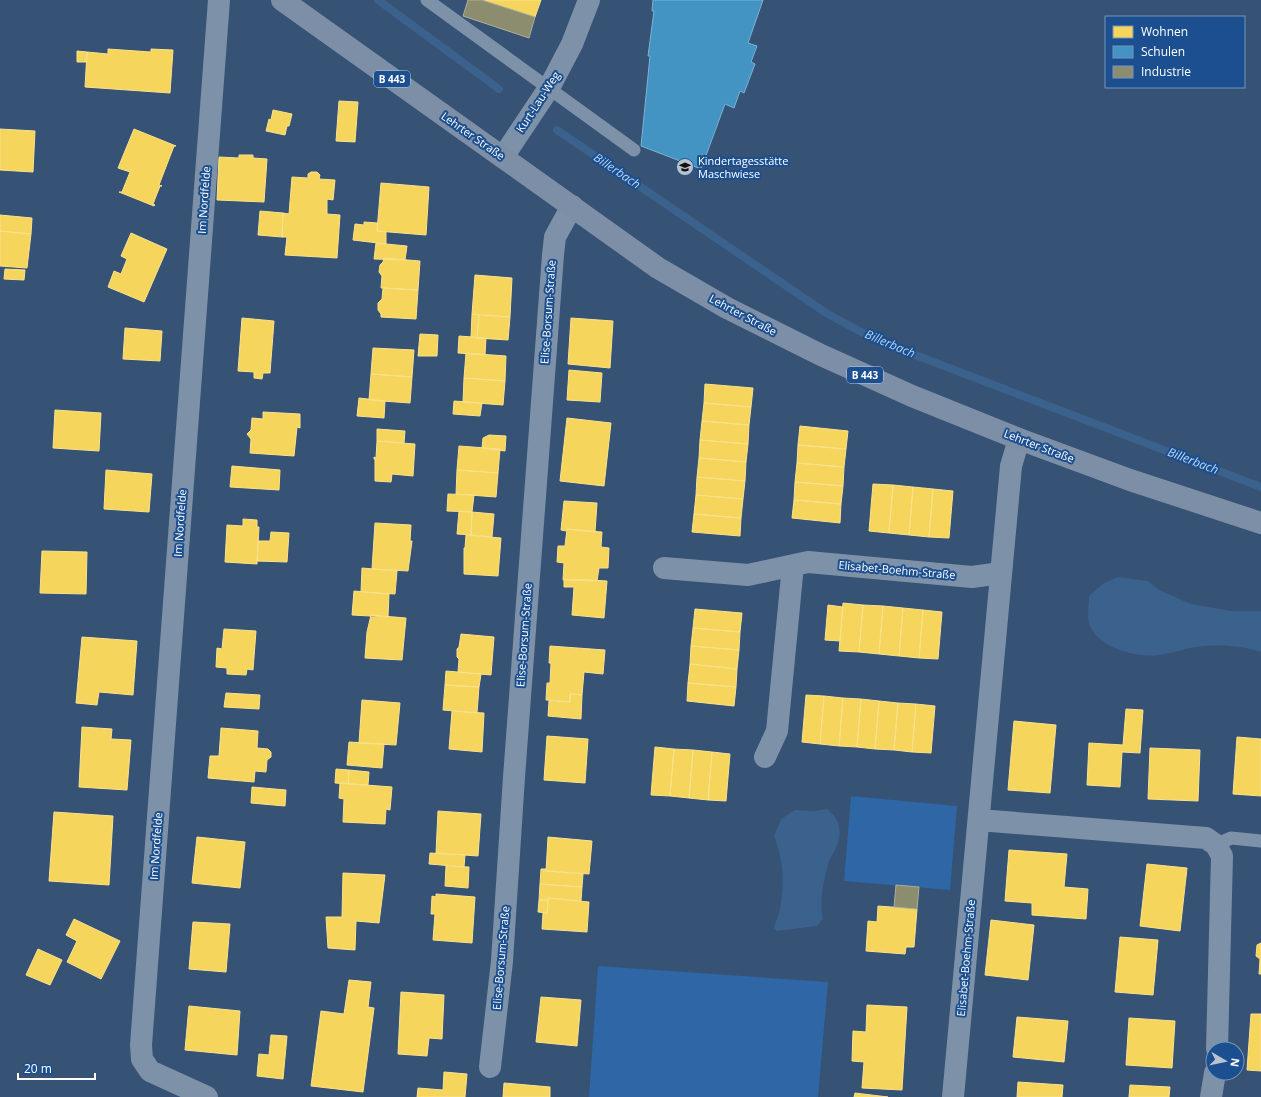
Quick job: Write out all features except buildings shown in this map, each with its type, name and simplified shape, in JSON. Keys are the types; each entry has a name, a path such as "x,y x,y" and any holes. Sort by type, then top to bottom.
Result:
{"main road":[{"name":"Lehrter Straße","path":"282,0 658,268 726,308 828,358 912,396 1019,439 1130,480 1261,523"}],"street":[{"name":"Im Nordfelde","path":"207,1097 150,1071 142,1059 141,1045 219,0"},
{"name":"Kurt-Lau-Weg","path":"503,157 549,88 572,44 589,0"},
{"name":"Elise-Borsum-Straße","path":"490,1067 502,962 514,769 553,255 555,237 572,206"},
{"name":"Elisabet-Boehm-Straße","path":"953,1097 1010,466 1019,439"},
{"name":"Elisabet-Boehm-Straße","path":"664,568 748,575 808,562 972,577 1001,573"},
{"path":"765,757 777,731 793,565"},
{"path":"979,820 1206,838 1216,845 1222,856 1217,1041"},
{"path":"1211,1097 1214,1081"}],"lane":[{"path":"427,0 634,150"},
{"path":"1216,845 1231,838 1261,841"}],"shaded area":[{"path":"1118,577 1148,581 1159,590 1191,604 1231,611 1261,611 1261,652 1237,647 1211,646 1195,647 1168,654 1150,656 1129,653 1108,645 1093,632 1089,623 1089,596 1104,583"},
{"path":"851,796 957,806 950,890 844,881"},
{"path":"827,809 832,813 838,822 840,833 838,844 829,861 824,882 822,897 823,919 817,926 777,931 774,928 781,904 783,884 782,865 774,836 781,819 795,810 814,811"},
{"path":"598,966 828,982 818,1097 589,1097"}],"waterway":[{"name":"Billerbach","path":"378,0 499,89"},
{"name":"Billerbach","path":"557,130 826,313 876,340 1261,487"}],"place":[{"name":"Kindertagesstätte Maschwiese","path":"685,167"}]}
